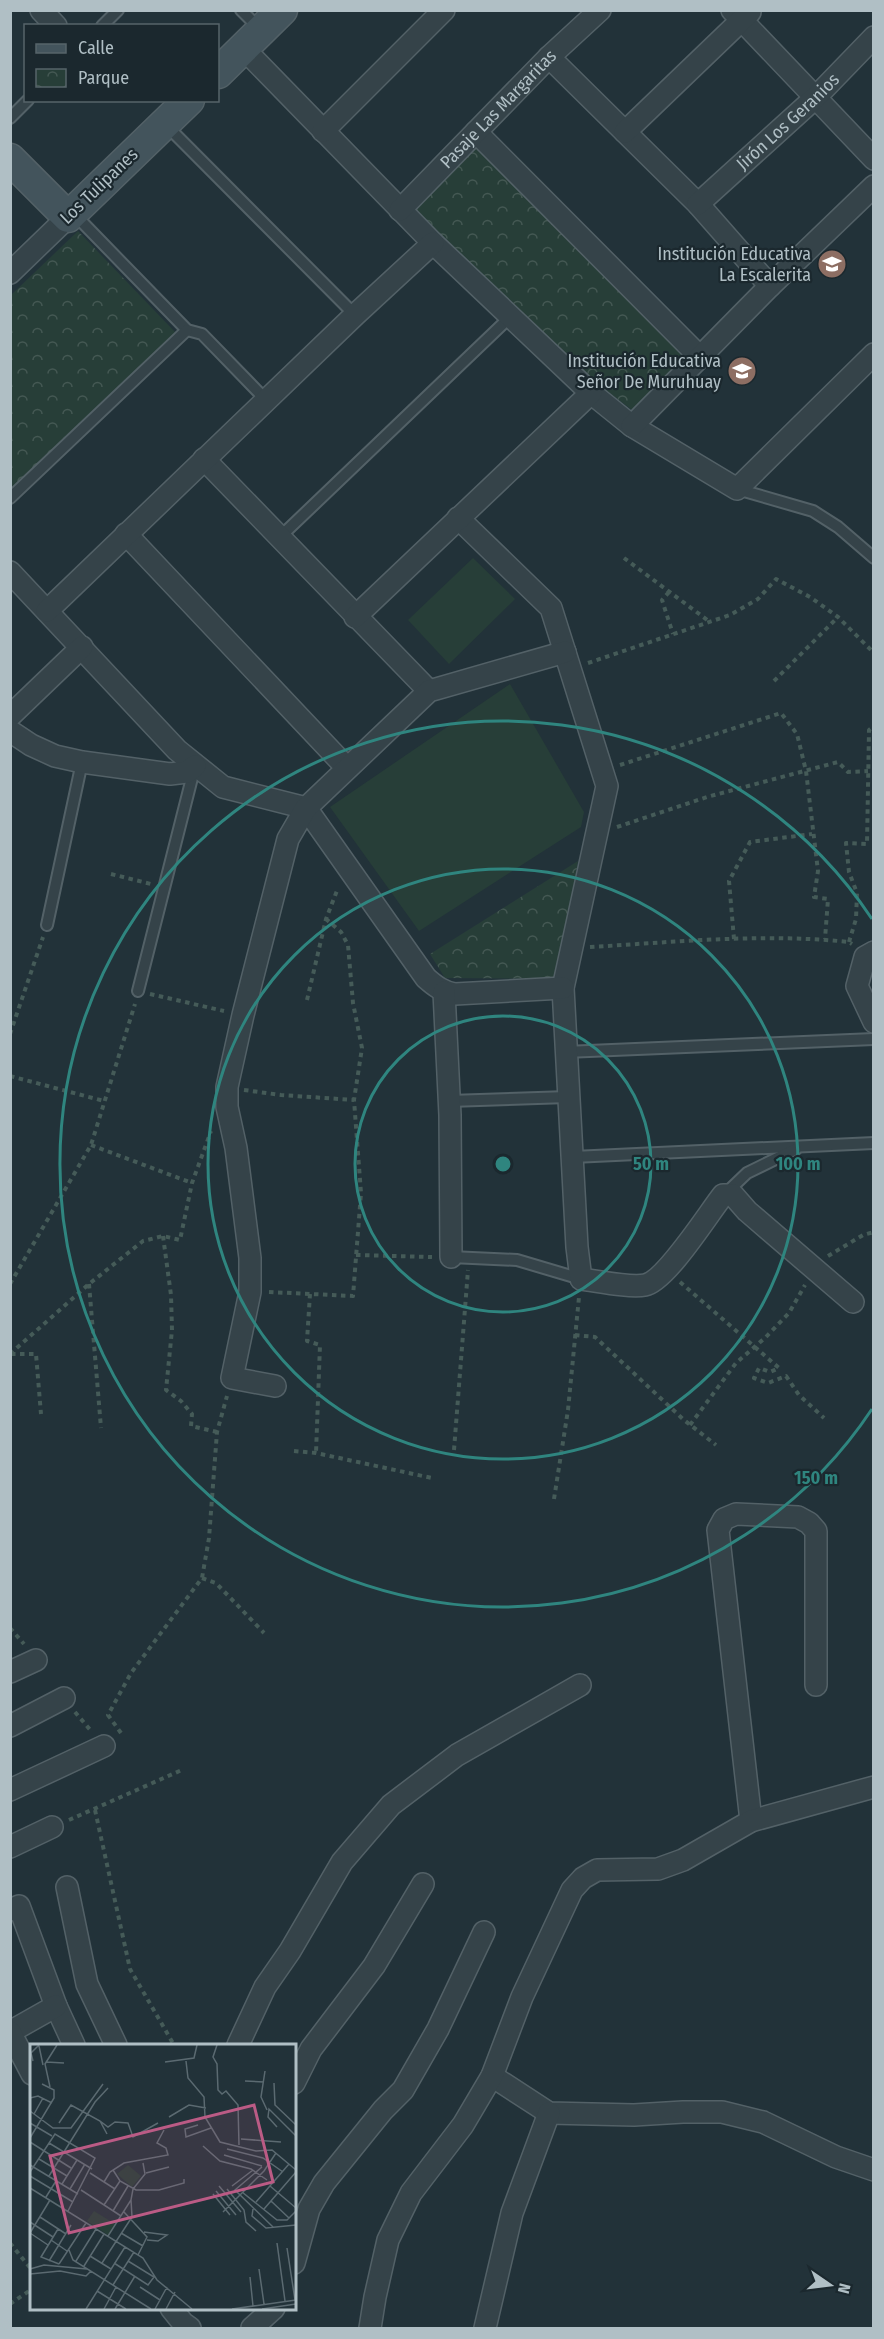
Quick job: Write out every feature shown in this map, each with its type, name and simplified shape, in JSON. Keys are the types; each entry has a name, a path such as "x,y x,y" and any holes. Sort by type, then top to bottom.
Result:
{"street":[{"path":"41,10 54,24"},
{"path":"323,131 444,10"},
{"name":"Pasaje Las Margaritas","path":"400,210 549,57 600,10"},
{"path":"625,132 741,14 815,98 873,159"},
{"path":"219,72 256,25 323,131 509,318 591,393 632,426 737,489 873,354"},
{"name":"Jirón Los Geranios","path":"698,204 815,98 873,37"},
{"path":"549,57 698,204 770,286"},
{"name":"Los Tulipanes","path":"10,273 187,102"},
{"path":"476,132 700,357"},
{"path":"10,159 68,217"},
{"path":"632,426 770,286 873,186"},
{"path":"47,611 433,243"},
{"path":"355,617 591,393"},
{"path":"204,459 429,691"},
{"path":"458,518 551,608 607,786 563,988 577,1247 581,1279 644,1285 654,1282 666,1270 723,1195 733,1195 747,1211 814,1266 853,1302"},
{"path":"126,534 347,768"},
{"path":"10,572 177,750 195,766 223,787 306,808 426,978 444,992 455,994 563,988"},
{"path":"10,716 82,648"},
{"path":"275,1386 232,1378 250,1292 250,1258 236,1148 227,1107 227,1087 288,839 306,808 429,691 568,660"},
{"path":"10,730 31,745 55,756 82,762 170,774 187,772 195,766"},
{"path":"869,954 857,986 872,1014"},
{"path":"444,992 460,1258"},
{"path":"751,1821 718,1530 724,1519 736,1514 798,1517 809,1522 816,1531 816,1685"},
{"path":"10,1672 36,1660"},
{"path":"238,2044 265,1987 296,1941 342,1862 384,1812 457,1755 580,1685"},
{"path":"10,1726 64,1698"},
{"path":"10,1790 104,1746"},
{"path":"370,2328 388,2240 411,2193 463,2125 492,2076 538,1961 572,1890 583,1878 597,1870 658,1869 683,1860 751,1821 873,1787"},
{"path":"10,1847 52,1827"},
{"path":"296,2079 311,2049 374,1966 423,1884"},
{"path":"67,1887 87,1984 116,2044"},
{"path":"10,1910 19,1906 56,2006 74,2044"},
{"path":"296,2256 309,2209 324,2183 383,2110 404,2090 438,2029 484,1932"},
{"path":"30,2070 10,2032 56,2006"},
{"path":"492,2076 549,2113 634,2115 722,2112 763,2122 836,2157 873,2170"},
{"path":"484,2328 512,2214 549,2113"},
{"path":"172,2309 190,2328"},
{"path":"252,2328 272,2309"}],"lane":[{"path":"104,24 118,10"},
{"path":"10,118 26,102"},
{"path":"164,124 355,315"},
{"path":"68,217 82,222 187,330 202,334 267,401"},
{"path":"279,538 509,318"},
{"path":"10,498 187,330"},
{"path":"737,489 813,511 838,527 873,558"},
{"path":"47,925 82,762"},
{"path":"138,991 195,766"},
{"path":"565,1052 873,1039"},
{"path":"449,1101 568,1097"},
{"path":"573,1157 873,1143"},
{"path":"723,1195 747,1173 801,1147"},
{"path":"460,1258 517,1260 581,1279"}],"path":[{"path":"624,558 710,622"},
{"path":"568,660 672,634 730,615 758,599 776,579 810,597 838,617 873,653"},
{"path":"669,592 662,600 672,634"},
{"path":"774,681 838,617"},
{"path":"602,771 782,712 797,734 806,771 818,871 814,897 828,899 825,939"},
{"path":"849,942 856,919 857,893 849,872 846,843 867,844 869,730 873,726"},
{"path":"596,834 707,797 838,762 848,772 868,771"},
{"path":"735,939 729,881 750,842 812,834"},
{"path":"307,1000 326,919 347,865"},
{"path":"111,874 164,887"},
{"path":"250,1292 353,1296 361,1193 354,1100 362,1048 353,1003 348,945 341,932 326,919"},
{"path":"10,1034 47,925"},
{"path":"572,948 735,939 825,939 849,942 869,954"},
{"path":"10,1284 91,1145 138,991 243,1015"},
{"path":"10,1076 105,1101"},
{"path":"227,1087 281,1095 354,1100"},
{"path":"11,1354 89,1284 143,1241 163,1236 180,1240 192,1184 211,1130"},
{"path":"91,1145 192,1184"},
{"path":"690,1425 736,1363 789,1312 814,1266 832,1252 873,1232"},
{"path":"163,1236 171,1295 172,1329 166,1389 192,1414 191,1426 217,1432"},
{"path":"356,1255 460,1258 454,1450"},
{"path":"666,1270 779,1368 770,1372 759,1368 754,1378 768,1383 786,1376 799,1395 824,1418"},
{"path":"554,1499 568,1410 581,1279"},
{"path":"89,1284 101,1428"},
{"path":"310,1294 307,1341 320,1345 315,1453"},
{"path":"575,1335 595,1337 690,1425 716,1445"},
{"path":"11,1354 36,1354 41,1414"},
{"path":"104,1746 121,1739 122,1735 108,1715 131,1673 202,1578 209,1538 217,1432 232,1378"},
{"path":"294,1451 315,1453 432,1478"},
{"path":"202,1578 216,1583 264,1633"},
{"path":"52,1827 184,1769"},
{"path":"94,1810 130,1969 173,2044"},
{"path":"10,2243 30,2268"},
{"path":"10,2304 30,2290"}],"green space":[{"path":"475,141 692,360 639,415 568,362 412,208"},
{"path":"78,231 176,333 11,491 11,295"},
{"path":"473,558 515,599 449,664 408,620"},
{"path":"510,684 584,812 581,827 419,931 330,807"},
{"path":"578,861 560,979 445,978 430,954"}],"place":[{"name":"Institución Educativa La Escalerita","path":"832,264"},
{"name":"Institución Educativa Señor De Muruhuay","path":"742,371"}]}
